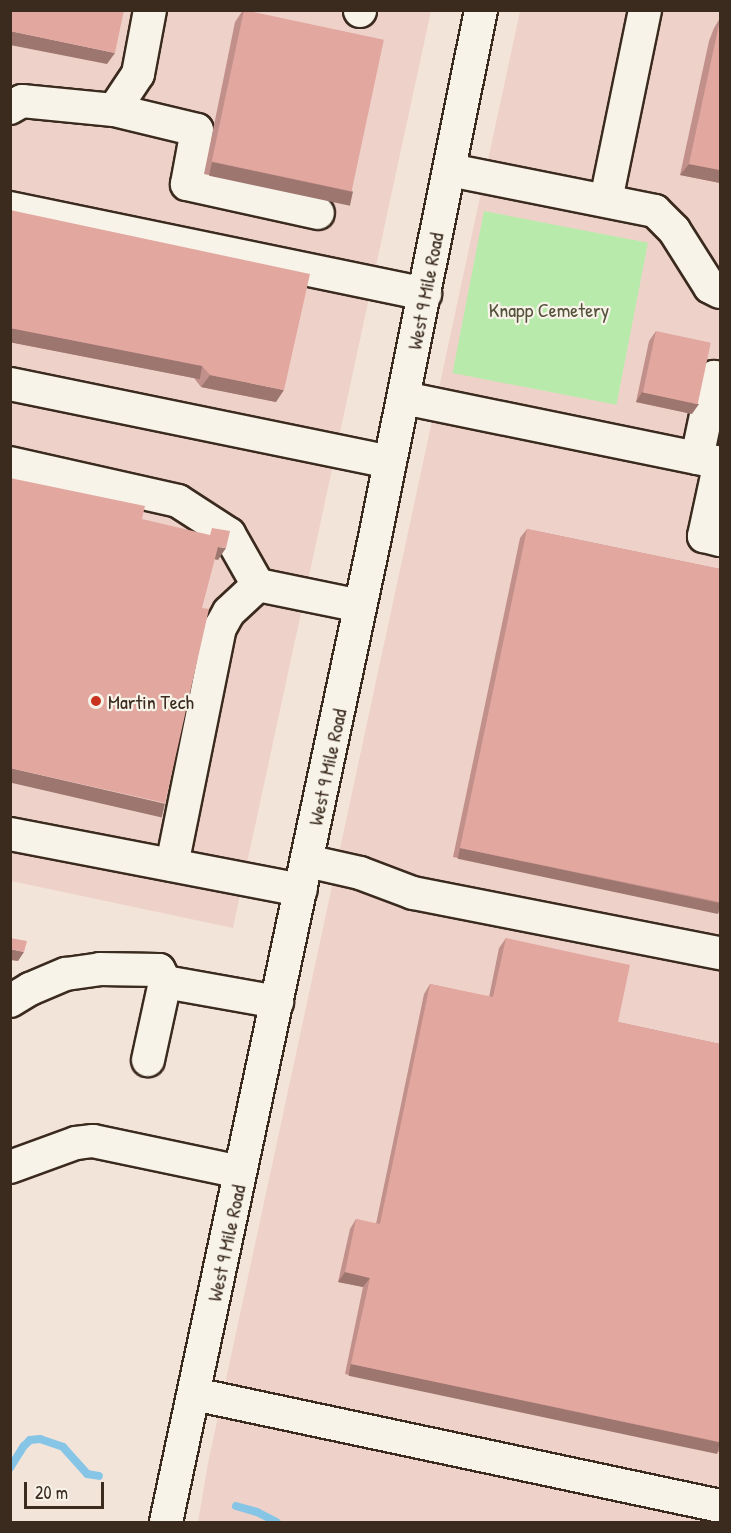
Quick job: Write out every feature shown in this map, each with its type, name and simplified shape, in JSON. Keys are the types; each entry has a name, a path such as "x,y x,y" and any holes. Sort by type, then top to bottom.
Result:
{"street":[{"path":"114,110 138,74 150,10"},
{"name":"West 9 Mile Road","path":"166,1522 404,398 481,10"},
{"path":"606,200 645,10"},
{"path":"10,108 22,101 114,110 197,130 187,183 318,213"},
{"path":"450,170 648,209 662,216 675,230 710,288 720,292"},
{"path":"10,208 424,294"},
{"path":"720,378 714,377 712,461 704,536 720,540"},
{"path":"10,384 390,462"},
{"path":"404,398 712,461"},
{"path":"10,463 178,501 229,534 258,585 360,606"},
{"path":"172,865 220,628 229,612 258,585"},
{"path":"10,834 172,865 304,875 360,873 413,893 720,953"},
{"path":"10,1001 30,989 66,974 100,969 159,970 165,982 148,1060"},
{"path":"165,982 277,1002"},
{"path":"10,1167 76,1143 93,1141 240,1172"},
{"path":"194,1394 720,1506"}],"shaded area":[{"path":"11,11 431,11 233,928 11,881"},
{"path":"520,11 720,11 720,1522 198,1522 208,1463"}],"green space":[{"name":"Knapp Cemetery","path":"484,211 648,243 616,405 453,373"}],"building":[{"path":"10,10 124,10 115,53 10,31"},
{"path":"244,10 384,40 352,191 212,162"},
{"path":"720,21 720,170 689,164"},
{"path":"10,210 310,274 284,390 210,375 202,366 10,328"},
{"path":"656,331 711,343 698,404 643,393"},
{"name":"Martin Tech","path":"10,478 145,506 142,519 210,535 212,528 230,531 226,548 218,547 202,608 209,609 165,803 10,768"},
{"path":"527,529 720,569 720,902 460,848"},
{"path":"10,938 27,941 24,952 10,949"},
{"path":"506,938 630,965 618,1022 720,1044 720,1442 351,1364 370,1278 345,1272 356,1219 380,1224 430,984 493,997"}],"waterway":[{"path":"10,1468 30,1440 40,1439 63,1447 87,1474 99,1476"},
{"path":"236,1506 257,1512 277,1522"}],"place":[{"name":"Martin Tech","path":"96,701"}]}
